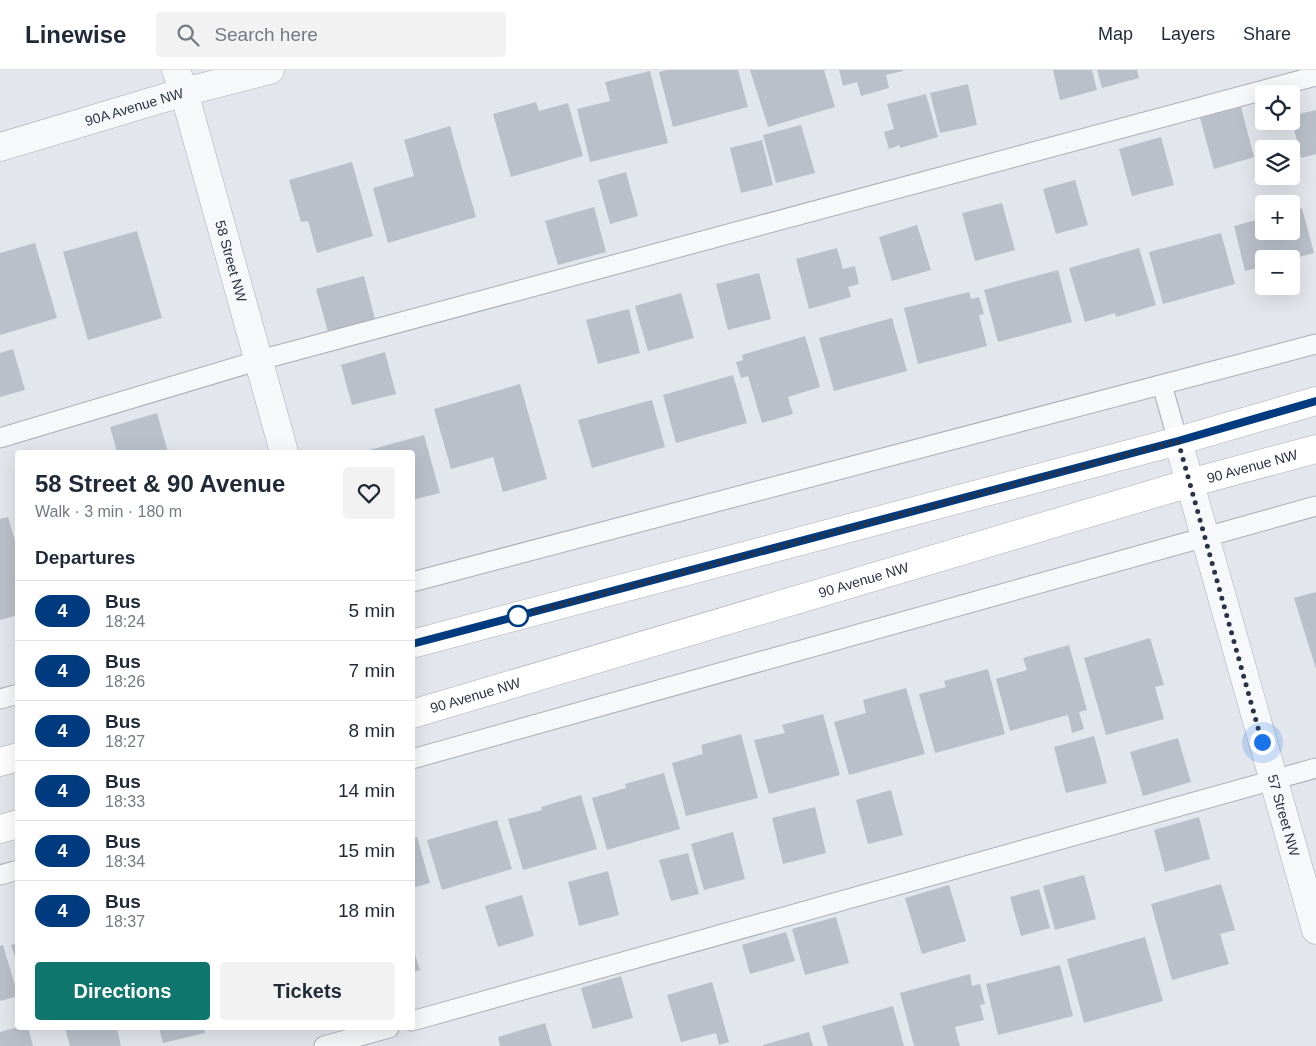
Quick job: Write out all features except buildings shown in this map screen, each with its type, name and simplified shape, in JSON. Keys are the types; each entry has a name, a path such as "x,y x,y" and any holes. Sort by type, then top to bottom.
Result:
{"main road":[{"path":"415,643 1178,441 1316,401"},
{"name":"90 Avenue NW","path":"415,713 1190,483 1316,449"},
{"path":"0,762 15,758"},
{"path":"0,829 15,825"}],"street":[{"name":"90A Avenue NW","path":"0,146 180,81 270,70"},
{"name":"58 Street NW","path":"180,81 260,360 283,450"},
{"name":"57 Street NW","path":"1178,441 1316,930"}],"lane":[{"path":"0,438 260,360 1316,76"},
{"path":"415,581 1316,344"},
{"path":"1162,386 1178,441"},
{"path":"415,758 1316,506"},
{"path":"0,699 15,695"},
{"path":"415,1020 1316,768"},
{"path":"0,875 15,871"},
{"path":"324,1046 383,1030"}],"bus line":[{"name":"4","path":"415,643 1178,441 1316,401"}],"route":[{"path":"518,616 1178,441 1262,742"}]}
